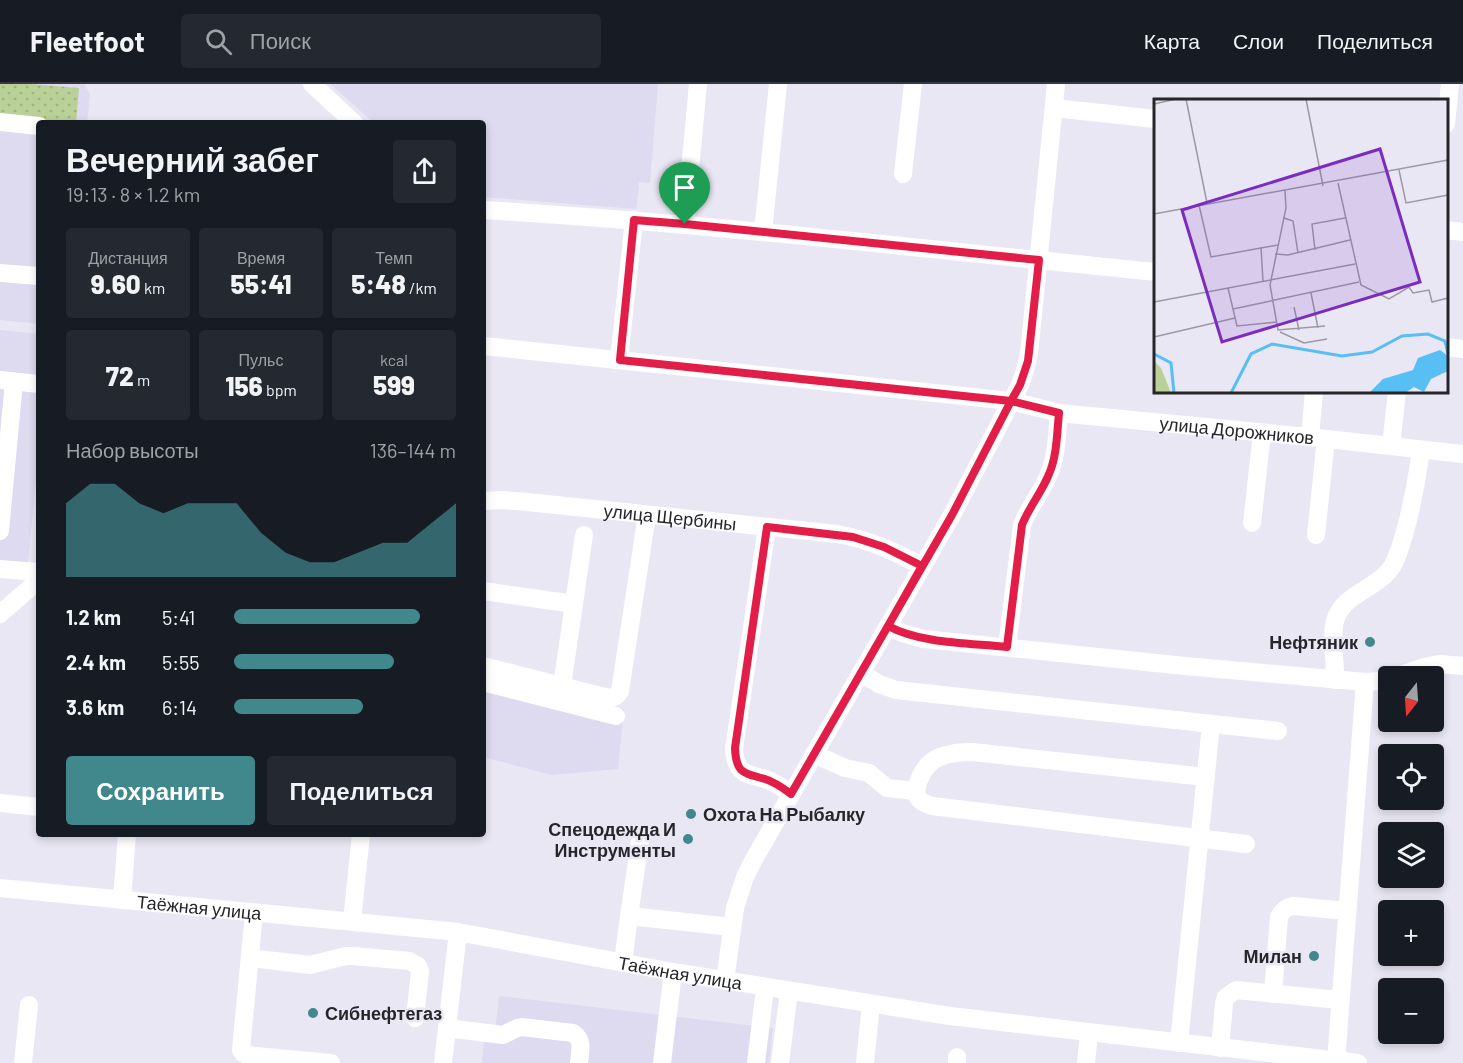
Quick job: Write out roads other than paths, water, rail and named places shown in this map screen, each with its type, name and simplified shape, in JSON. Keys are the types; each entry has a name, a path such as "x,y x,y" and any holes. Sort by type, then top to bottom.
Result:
{"street":[{"path":"312,84 351,120"},
{"path":"685,224 698,84"},
{"path":"763,232 778,84"},
{"path":"903,174 913,84"},
{"path":"725,981 737,901 753,859 952,515 1020,385 1028,361 1056,84"},
{"path":"1448,117 1454,95"},
{"path":"1053,108 1154,119"},
{"path":"0,122 36,126"},
{"path":"486,210 685,224 1154,272"},
{"path":"620,360 634,220"},
{"path":"1448,230 1463,232"},
{"path":"0,273 36,276"},
{"name":"улица Дорожников","path":"486,346 1011,401 1059,413 1463,454"},
{"path":"1448,347 1463,349"},
{"path":"0,531 7,381 36,384"},
{"path":"1314,393 1318,438 1316,535"},
{"path":"1391,446 1397,393"},
{"path":"1007,647 1022,525 1053,465 1059,413"},
{"path":"1252,523 1262,433"},
{"path":"1335,680 1336,668 1332,641 1337,614 1342,605 1386,574 1397,556 1415,492 1421,450"},
{"name":"улица Щербины","path":"486,501 527,502 853,537 884,547 922,566"},
{"path":"486,667 609,698 618,694 647,515"},
{"path":"767,527 735,756 740,771 776,784 791,794"},
{"path":"562,686 584,534"},
{"path":"0,569 36,582"},
{"path":"0,614 36,583"},
{"path":"486,591 574,604"},
{"path":"888,626 902,633 924,639 1335,680 1378,681"},
{"path":"1432,666 1439,664 1463,666"},
{"path":"861,673 879,684 896,690 1278,731"},
{"path":"1335,1061 1365,682"},
{"path":"486,683 616,716"},
{"path":"1179,1043 1211,724"},
{"path":"1206,777 956,752 939,757 927,766 918,779 916,791 918,799 932,806 1246,844"},
{"path":"814,754 845,768 869,773 887,788 916,791"},
{"path":"0,803 36,807"},
{"path":"122,900 127,837"},
{"path":"352,921 361,837"},
{"path":"623,963 640,841"},
{"name":"Таёжная улица","path":"0,888 458,932 673,972 871,1004 1220,1048 1278,1059 1358,1063"},
{"path":"1273,994 1279,917 1282,911 1294,906 1347,911"},
{"path":"254,913 241,1047 243,1053 331,1063"},
{"path":"629,916 732,927"},
{"path":"443,1063 458,932"},
{"path":"250,958 310,965 346,956 409,961 418,966 420,971 415,1018"},
{"path":"662,1063 673,972"},
{"path":"756,1063 765,988"},
{"path":"1220,1048 1224,1003 1226,997 1236,990 1340,1000"},
{"path":"780,1063 789,991"},
{"path":"865,1063 871,1004"},
{"path":"23,1063 29,1005"},
{"path":"447,1028 503,1035 517,1028 573,1034 580,1039 579,1063"},
{"path":"1086,1063 1089,1032"}],"place":[{"name":"Нефтяник","path":"1370,642"},
{"name":"Охота На Рыбалку","path":"691,814"},
{"name":"Спецодежда И Инструменты","path":"688,839"},
{"name":"Милан","path":"1314,956"},
{"name":"Сибнефтегаз","path":"313,1013"}]}
